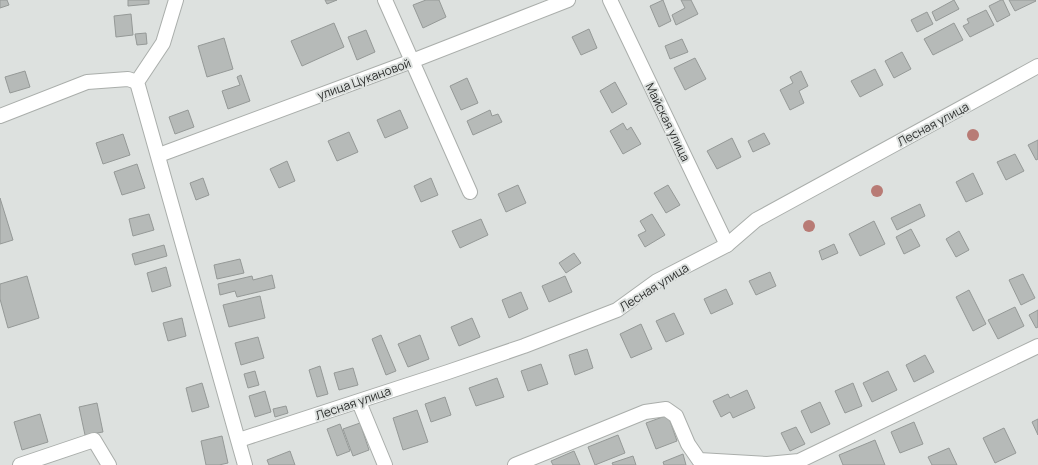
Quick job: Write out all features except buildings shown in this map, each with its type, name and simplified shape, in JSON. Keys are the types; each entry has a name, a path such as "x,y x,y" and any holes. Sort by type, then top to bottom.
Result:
{"street":[{"path":"137,82 163,43 176,0"},
{"path":"385,0 470,192"},
{"name":"улица Цукановой","path":"159,155 412,62 568,0"},
{"name":"Майская улица","path":"610,0 727,245"},
{"name":"Лесная улица","path":"238,440 359,402 524,346 617,310 658,282 727,245 756,220 1038,66"},
{"path":"1,114 87,82 128,79 137,82"},
{"path":"137,82 159,155 245,465"},
{"path":"515,465 645,412 666,409 676,416 688,444 699,460 767,464 799,461 1038,346"},
{"path":"359,402 385,465"},
{"path":"20,465 94,440 109,465"}]}
